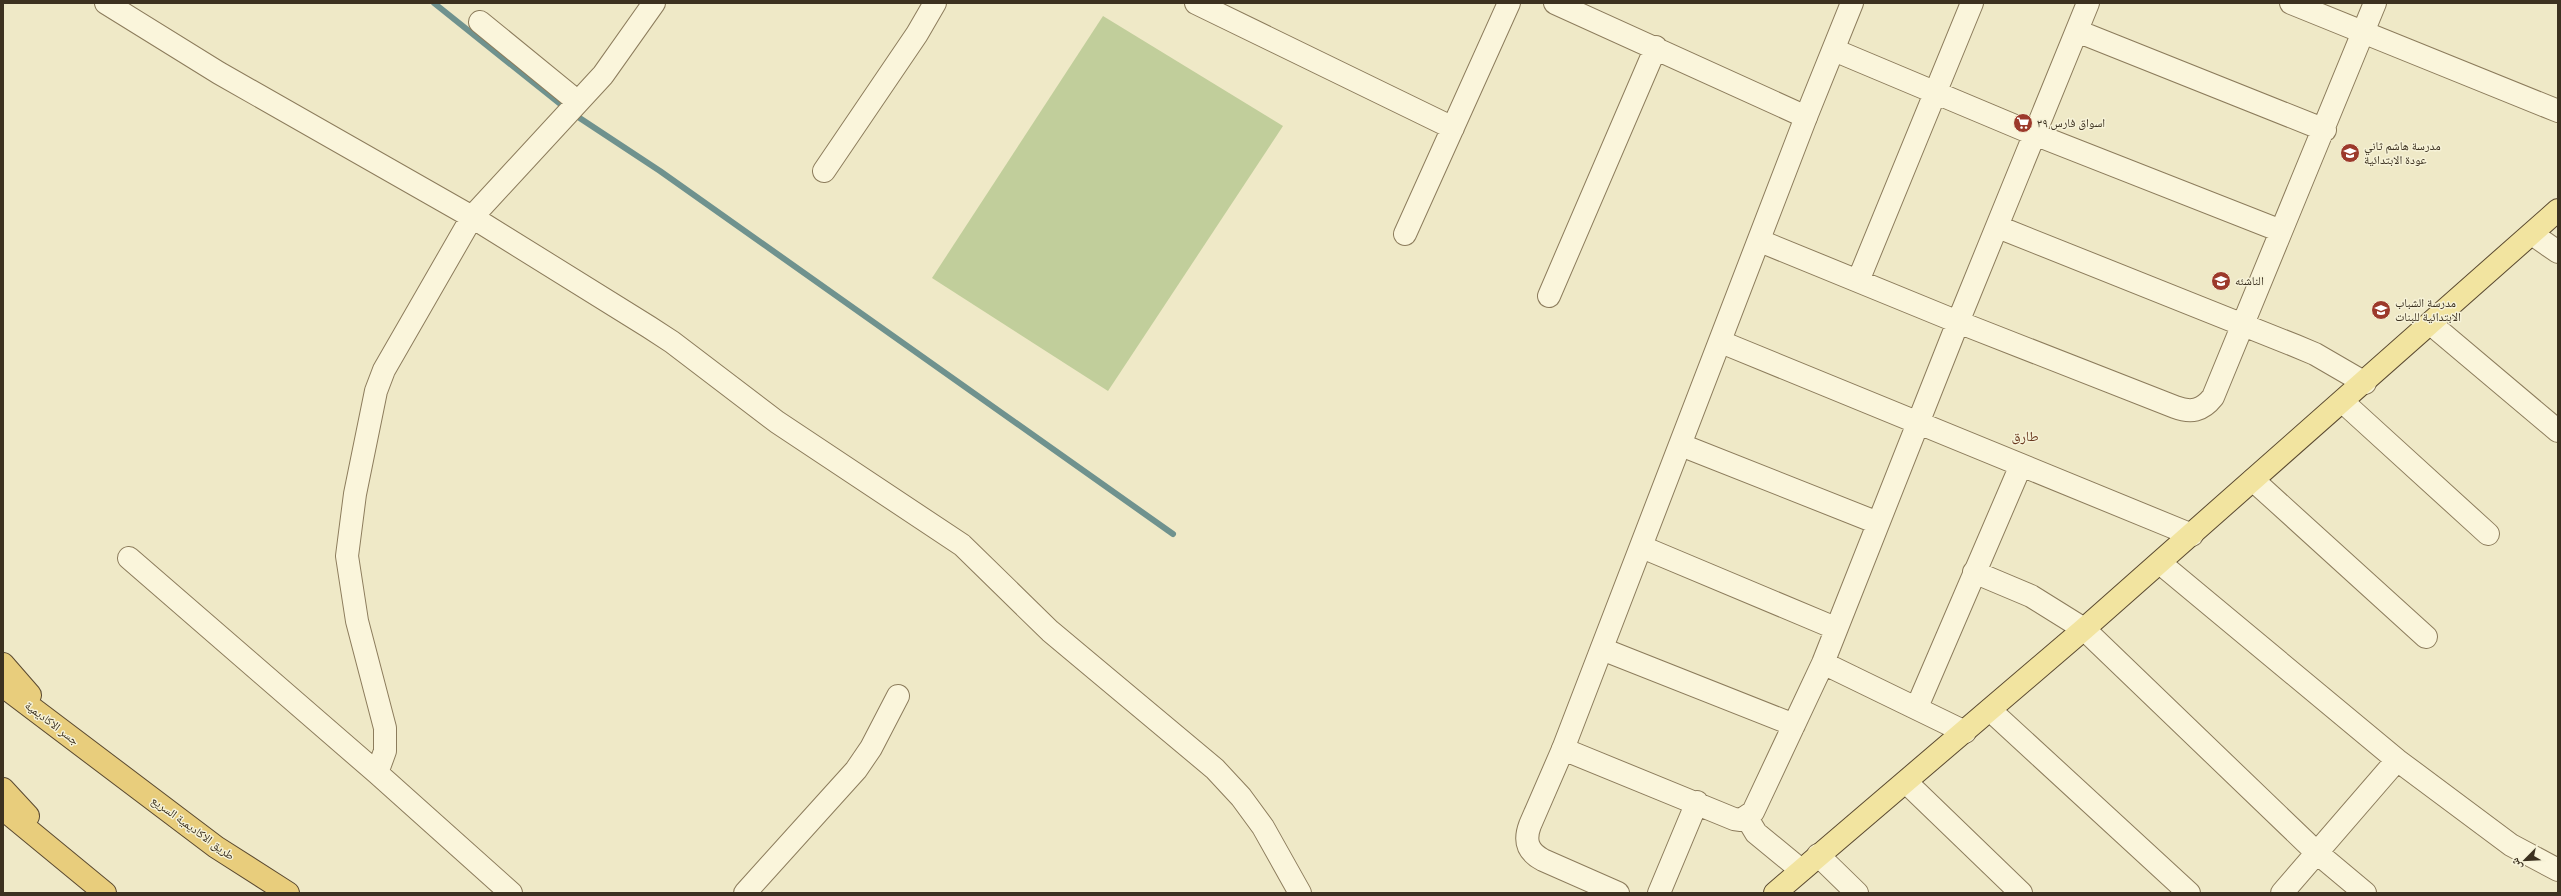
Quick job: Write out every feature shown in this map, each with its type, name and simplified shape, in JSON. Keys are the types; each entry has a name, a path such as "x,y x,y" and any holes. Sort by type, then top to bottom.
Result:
{"highway":[{"path":"3,664 42,708 100,760"},
{"name":"جسر الاكاديمية","path":"3,686 100,760"},
{"name":"طريق الاكاديمية السريع","path":"100,760 216,847 288,893"},
{"path":"3,789 79,871"},
{"path":"3,809 105,893"}],"main road":[{"path":"1775,893 1965,732 2160,563 2365,383 2558,210"}],"street":[{"path":"106,3 219,73 472,217 672,342 777,422 962,545 1055,635 1215,769 1241,797 1263,827 1300,893"},
{"path":"377,773 384,757 386,740 383,716 357,621 347,556 353,501 376,391 384,370 472,217 553,127 578,102 618,56 654,3"},
{"path":"824,171 917,34 935,3"},
{"path":"1196,3 1453,128"},
{"path":"1405,234 1509,3"},
{"path":"1555,3 1656,47 1806,117"},
{"path":"1618,893 1534,855 1528,846 1526,835 1563,750 1760,241 1806,117 1852,3"},
{"path":"1858,281 1972,3"},
{"path":"1563,750 1741,820 1747,818 1758,805 1823,663 1835,628 2088,3"},
{"path":"2291,3 2558,112"},
{"path":"1760,241 1958,322 2187,412 2207,405 2213,397 2281,231 2325,130 2375,3"},
{"path":"480,22 578,102"},
{"path":"2077,31 2325,130"},
{"path":"1549,296 1656,47"},
{"path":"1834,50 1935,91 2034,134 2281,231"},
{"path":"1998,227 2315,354 2365,383"},
{"path":"2532,234 2558,252"},
{"path":"2431,324 2558,431"},
{"path":"1721,342 2192,535"},
{"path":"2343,402 2488,534"},
{"path":"1681,445 1878,523"},
{"path":"1917,707 2021,465"},
{"path":"2253,480 2426,637"},
{"path":"1642,547 1835,628"},
{"path":"130,558 377,773 511,893"},
{"path":"2160,563 2397,760 2511,845 2558,870"},
{"path":"1974,572 2032,596 2084,629 2316,852 2365,893"},
{"path":"1602,649 1794,726"},
{"path":"1823,663 1917,707 1965,732"},
{"path":"745,893 856,770 871,748 898,696"},
{"path":"1990,710 2189,893"},
{"path":"2282,893 2397,760"},
{"path":"1906,782 2021,893"},
{"path":"1659,893 1698,802"},
{"path":"1747,818 1756,832 1801,870"},
{"path":"1818,855 1857,893"}],"green space":[{"path":"1103,16 1283,126 1108,391 932,278"}],"waterway":[{"path":"434,3 569,111 660,171 1173,534"}],"place":[{"name":"اسواق فارس ٣٩","path":"2023,123"},
{"name":"مدرسة هاشم ثاني عودة الابتدائية","path":"2350,153"},
{"name":"الناشئه","path":"2221,281"},
{"name":"مدرسة الشباب الابتدائية للبنات","path":"2381,310"}],"district":[{"name":"طارق","path":"2025,436"}]}
